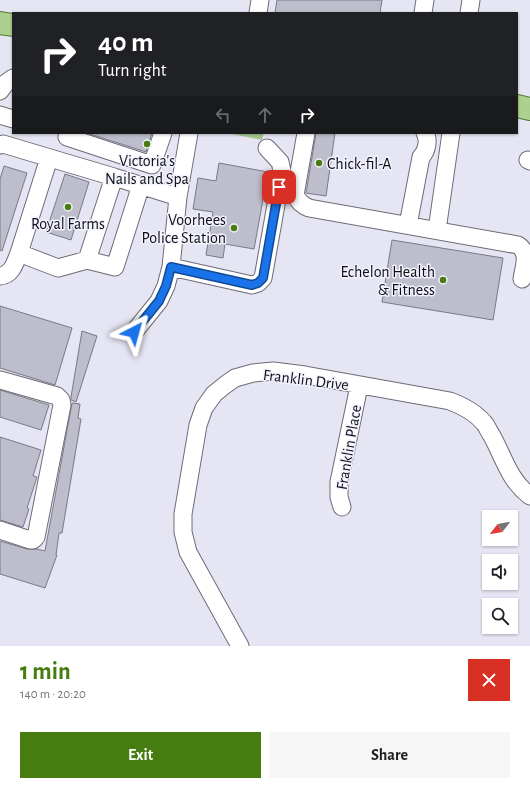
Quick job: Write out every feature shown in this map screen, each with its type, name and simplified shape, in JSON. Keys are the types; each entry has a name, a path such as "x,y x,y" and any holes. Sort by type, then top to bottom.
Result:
{"main road":[{"path":"0,23 12,25"},
{"path":"518,106 530,108"}],"street":[{"path":"258,12 260,0"},
{"path":"423,12 425,0"},
{"path":"469,12 471,0"},
{"path":"0,91 6,83 12,79"},
{"path":"0,115 12,119"},
{"path":"68,134 67,137 152,165 163,134"},
{"path":"134,332 159,301 166,286 171,267 178,197 189,134"},
{"path":"306,134 295,195 301,204 309,208 518,245 522,247 526,254 522,278"},
{"path":"408,225 421,157 425,153 428,139 426,134"},
{"path":"436,230 451,134"},
{"path":"0,145 3,144 178,197"},
{"path":"171,267 252,285 258,283 263,278 282,171 280,162 267,148"},
{"path":"0,276 4,276 11,271 19,254 49,158"},
{"path":"87,260 114,177"},
{"path":"19,254 58,268 87,260 115,267 141,185"},
{"name":"Franklin Drive","path":"240,646 188,552 183,532 183,514 198,424 204,408 214,394 225,384 235,378 253,373 273,371 450,401 464,406 473,412 484,423 497,445 508,470 520,488 530,496"},
{"path":"0,380 57,396 61,400 62,404 36,537 33,540 30,540 0,530"},
{"name":"Franklin Place","path":"342,508 339,497 339,482 359,386"}],"green space":[{"path":"232,134 264,134 262,140"}],"building":[{"path":"277,0 382,0 380,12 275,12"},
{"path":"90,134 152,134 146,152"},
{"name":"Chick-fil-A","path":"316,134 335,134 326,196 306,193"},
{"name":"Voorhees Police Station","path":"219,163 268,172 254,249 225,244 223,258 206,255 213,212 193,209 198,178 216,181"},
{"name":"Royal Farms","path":"4,166 27,173 2,251 0,250 0,179"},
{"name":"Royal Farms","path":"65,174 89,182 71,240 46,232"},
{"name":"Echelon Health & Fitness","path":"392,240 503,258 493,320 382,302"},
{"path":"0,306 72,328 55,385 0,368"},
{"path":"82,331 97,336 76,402 71,400 71,397"},
{"path":"0,390 49,405 41,430 0,417"},
{"path":"72,403 80,404 78,418 81,419 62,533 59,533 57,555 45,588 0,574 0,541 27,549 45,551"},
{"path":"0,437 41,450 33,476 37,477 27,508 29,509 23,527 0,520"}],"place":[{"name":"Victoria's Nails and Spa","path":"147,144"},
{"name":"Chick-fil-A","path":"319,163"},
{"name":"Royal Farms","path":"68,207"},
{"name":"Voorhees Police Station","path":"234,228"},
{"name":"Echelon Health & Fitness","path":"443,280"}],"route":[{"path":"134,332 159,301 166,286 171,267 252,285 258,283 263,278 279,187"}]}
